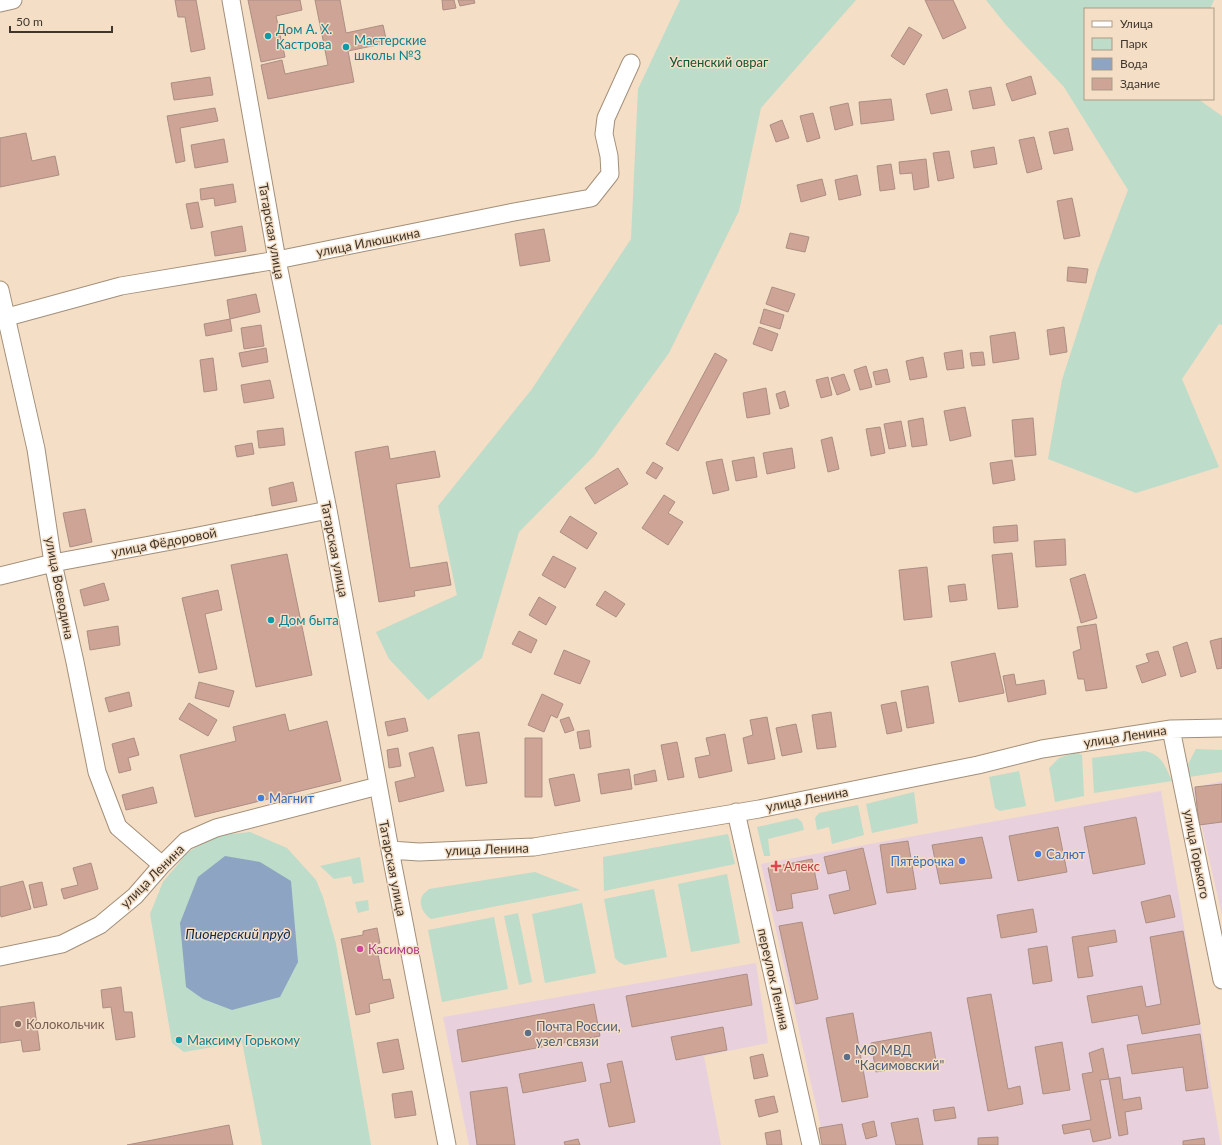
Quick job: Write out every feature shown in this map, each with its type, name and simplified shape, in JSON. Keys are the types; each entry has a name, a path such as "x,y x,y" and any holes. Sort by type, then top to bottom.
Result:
{"street":[{"path":"0,3 13,0"},
{"name":"Татарская улица","path":"231,0 277,260 328,510 378,786 447,1145"},
{"name":"улица Илюшкина","path":"3,318 121,286 277,260 591,198 610,174 609,156 604,134 606,118 631,63"},
{"name":"улица Воеводина","path":"0,290 3,318 36,449 54,563 96,772 118,827 162,865"},
{"name":"улица Фёдоровой","path":"0,576 54,563 328,510"},
{"name":"улица Ленина","path":"390,850 419,852 534,848 736,812 978,765 1042,749 1171,729 1222,728"},
{"name":"улица Горького","path":"1171,729 1222,980"},
{"name":"улица Ленина","path":"0,956 62,944 100,925 135,896 162,865 186,841 216,828 378,786"},
{"name":"переулок Ленина","path":"736,812 811,1145"}],"shaded area":[{"path":"1222,781 1222,915 1193,788"},
{"path":"1161,791 1221,1145 825,1145 761,864"},
{"path":"756,963 768,1043 704,1056 721,1145 469,1145 443,1017"}],"green space":[{"name":"Успенский овраг","path":"680,0 856,0 761,108 739,211 669,353 594,456 519,532 482,658 428,700 389,659 376,632 457,595 438,506 532,389 631,239 638,89"},
{"path":"986,0 1214,0 1210,8 1084,8 1084,100 1199,100 1222,116 1222,325 1219,324 1182,379 1219,467 1136,493 1048,459 1062,380 1097,271 1128,190 1064,87 1006,25"},
{"path":"1196,749 1222,750 1222,772 1189,777 1188,764"},
{"path":"1144,751 1159,758 1165,766 1172,781 1094,793 1092,758"},
{"path":"1077,752 1082,755 1084,796 1055,802 1049,768 1059,758"},
{"path":"1019,771 1026,806 1000,811 995,808 989,777"},
{"path":"914,792 918,823 872,833 866,804"},
{"path":"858,805 864,835 832,844 829,827 817,830 815,818 819,813"},
{"path":"797,818 802,822 804,830 768,839 770,856 764,856 757,827"},
{"path":"250,832 287,848 316,880 323,897 336,944 371,1145 262,1145 242,1042 184,1052 172,1043 150,914 163,882 187,853 213,836"},
{"path":"728,834 735,864 604,891 603,857"},
{"path":"360,857 364,882 353,884 351,876 334,879 320,866"},
{"path":"535,872 580,890 431,919 426,915 421,906 422,896 429,889"},
{"path":"727,874 740,943 691,952 678,884"},
{"path":"654,889 667,957 625,965 615,958 604,899"},
{"path":"368,900 369,910 358,913 355,902"},
{"path":"582,903 596,973 545,983 532,914"},
{"path":"518,913 532,982 519,985 504,916"},
{"path":"494,917 508,989 442,1002 428,930"}],"water":[{"name":"Пионерский пруд","path":"225,856 260,862 291,881 298,962 280,997 232,1010 203,999 186,987 180,923 198,877"}],"building":[{"path":"175,0 196,0 205,49 191,52 185,17 178,17"},
{"name":"Дом А. Х. Кастрова","path":"248,0 300,0 302,10 276,16 285,57 261,62"},
{"name":"Мастерские школы №3","path":"315,0 340,0 346,33 383,25 387,43 348,51 354,82 268,99 261,65 282,60 285,74 328,65"},
{"path":"442,0 454,0 456,8 443,10"},
{"path":"458,0 474,0 475,3 460,6"},
{"path":"925,0 953,0 966,28 943,39"},
{"path":"909,27 922,35 904,65 891,56"},
{"path":"1031,76 1036,94 1012,101 1006,84"},
{"path":"210,77 213,95 174,100 171,83"},
{"path":"991,87 995,105 973,109 969,91"},
{"path":"947,89 952,110 931,114 926,94"},
{"path":"891,99 894,120 861,124 859,102"},
{"path":"848,103 853,125 835,130 830,107"},
{"path":"215,108 218,121 180,128 185,161 176,163 167,116"},
{"path":"813,113 820,138 807,142 800,116"},
{"path":"782,120 789,138 776,142 770,125"},
{"path":"1068,128 1073,150 1054,154 1049,132"},
{"path":"26,133 32,161 55,156 59,175 0,187 0,138"},
{"path":"1034,137 1042,169 1027,173 1019,140"},
{"path":"224,139 228,162 195,168 191,145"},
{"path":"994,147 997,164 974,168 971,151"},
{"path":"949,151 954,178 938,181 933,153"},
{"path":"926,159 929,187 914,190 912,173 900,174 899,162"},
{"path":"891,164 895,189 880,191 877,166"},
{"path":"857,175 861,195 839,200 835,180"},
{"path":"822,179 826,195 801,202 797,185"},
{"path":"233,184 236,202 215,206 214,198 201,200 200,189"},
{"path":"1072,198 1080,236 1064,239 1057,201"},
{"path":"198,202 203,227 191,229 186,204"},
{"path":"242,226 246,251 215,256 211,232"},
{"path":"544,229 550,261 520,266 515,234"},
{"path":"790,233 809,237 805,252 786,248"},
{"path":"1068,267 1088,269 1086,283 1067,281"},
{"path":"772,287 795,294 788,312 766,304"},
{"path":"256,294 260,312 230,319 227,300"},
{"path":"764,309 784,315 780,329 760,323"},
{"path":"230,319 232,331 206,336 204,324"},
{"path":"261,325 264,346 244,349 241,328"},
{"path":"759,327 778,334 772,351 753,344"},
{"path":"1064,327 1067,352 1050,355 1047,330"},
{"path":"1015,332 1019,359 993,363 990,336"},
{"path":"266,348 268,362 242,367 239,353"},
{"path":"962,350 964,368 947,370 944,353"},
{"path":"983,352 985,365 972,366 970,353"},
{"path":"715,353 727,360 678,451 666,444"},
{"path":"923,357 927,377 910,380 906,361"},
{"path":"213,358 217,390 204,392 200,360"},
{"path":"866,366 872,387 860,390 854,370"},
{"path":"887,369 890,382 876,385 873,372"},
{"path":"844,374 850,390 837,395 831,378"},
{"path":"828,377 832,395 821,398 816,380"},
{"path":"270,380 274,398 244,403 241,385"},
{"path":"766,388 770,414 747,418 743,393"},
{"path":"785,391 789,406 780,409 776,394"},
{"path":"965,407 971,436 950,441 944,411"},
{"path":"923,418 927,445 912,447 908,421"},
{"path":"1033,418 1036,455 1015,457 1012,420"},
{"path":"901,421 906,446 889,449 884,424"},
{"path":"880,427 885,453 871,456 866,429"},
{"path":"283,428 285,445 259,448 257,431"},
{"path":"832,437 839,469 828,472 821,440"},
{"path":"252,443 254,454 237,457 235,446"},
{"path":"388,446 390,459 435,451 440,477 396,484 410,568 447,562 451,585 414,591 415,596 379,602 355,452"},
{"path":"792,448 795,468 767,474 763,453"},
{"path":"754,457 757,477 736,481 732,461"},
{"path":"722,459 729,490 713,494 706,462"},
{"path":"1012,460 1015,480 993,484 990,463"},
{"path":"653,462 663,468 656,479 646,473"},
{"path":"618,468 628,484 595,504 585,488"},
{"path":"293,482 297,501 272,506 269,488"},
{"path":"664,495 675,502 668,513 683,522 668,545 642,528"},
{"path":"85,509 92,542 70,547 63,513"},
{"path":"570,516 597,533 587,549 560,532"},
{"path":"1017,525 1018,541 994,543 993,527"},
{"path":"1065,539 1066,565 1036,567 1034,541"},
{"path":"1012,553 1018,607 998,609 992,555"},
{"name":"Дом быта","path":"287,554 312,675 256,687 231,565"},
{"path":"553,556 576,568 565,588 542,575"},
{"path":"927,567 932,617 904,620 899,570"},
{"path":"1085,574 1097,618 1081,623 1070,579"},
{"path":"104,583 109,600 84,606 80,590"},
{"path":"965,584 967,600 950,602 948,586"},
{"path":"218,590 222,610 205,614 217,669 199,673 182,598"},
{"path":"605,591 625,604 616,617 596,605"},
{"path":"539,597 556,607 546,625 529,615"},
{"path":"1096,624 1107,688 1086,691 1084,679 1078,679 1073,652 1081,649 1077,627"},
{"path":"118,626 120,645 90,650 87,631"},
{"path":"519,631 537,640 531,653 512,644"},
{"path":"1222,638 1222,668 1217,669 1210,641"},
{"path":"1187,642 1196,672 1181,677 1173,647"},
{"path":"564,650 590,661 580,684 554,674"},
{"path":"1158,651 1166,675 1142,683 1136,666 1149,662 1146,654"},
{"path":"995,653 1004,693 959,702 951,662"},
{"path":"1014,674 1016,685 1044,680 1046,694 1008,702 1003,676"},
{"path":"199,682 234,691 229,707 195,698"},
{"path":"928,686 934,723 907,728 901,691"},
{"path":"129,692 132,706 109,712 105,698"},
{"path":"542,694 563,704 557,718 551,715 544,732 528,725"},
{"path":"896,702 902,731 887,734 881,705"},
{"path":"189,703 217,720 208,736 179,719"},
{"path":"831,712 836,747 817,749 812,715"},
{"path":"285,714 289,731 327,721 341,781 195,817 180,755 236,741 233,727"},
{"path":"569,717 574,730 565,733 560,720"},
{"path":"767,717 775,759 748,764 743,738 753,735 750,720"},
{"path":"405,718 408,731 388,736 385,722"},
{"path":"796,724 802,752 782,756 776,728"},
{"path":"589,730 591,747 580,749 577,732"},
{"path":"479,732 487,783 466,786 458,735"},
{"path":"725,734 732,771 699,778 695,758 710,755 706,738"},
{"path":"134,738 139,755 128,758 131,770 119,773 112,744"},
{"path":"525,738 542,738 542,797 525,797"},
{"path":"677,742 684,777 668,780 661,745"},
{"path":"433,747 444,791 399,802 395,782 415,777 409,753"},
{"path":"398,748 401,766 389,768 387,750"},
{"path":"629,769 632,789 601,794 598,774"},
{"path":"655,770 657,781 635,785 634,775"},
{"path":"574,774 580,801 555,806 549,779"},
{"path":"1222,784 1222,822 1199,825 1195,787"},
{"path":"153,787 157,803 126,810 122,795"},
{"path":"1136,817 1145,864 1093,874 1084,827"},
{"name":"Салют","path":"1058,827 1067,872 1018,881 1009,836"},
{"name":"Пятёрочка","path":"982,837 992,878 940,884 932,845"},
{"path":"908,841 916,889 887,893 880,845"},
{"path":"863,848 876,904 834,914 829,895 850,890 846,870 828,874 824,857"},
{"path":"812,859 818,889 791,894 793,908 777,911 768,868"},
{"path":"91,863 98,889 64,899 61,889 78,885 73,868"},
{"path":"23,881 31,909 1,917 0,887"},
{"path":"42,882 47,905 34,908 29,885"},
{"path":"1170,895 1175,917 1146,923 1141,902"},
{"path":"1033,909 1037,932 1001,938 997,915"},
{"path":"802,922 818,999 796,1004 779,926"},
{"name":"Касимов","path":"377,928 380,943 376,944 383,980 390,979 394,998 369,1004 370,1012 356,1015 341,939 363,935 363,931"},
{"path":"1115,930 1117,942 1088,947 1093,976 1078,978 1072,937"},
{"path":"1183,931 1200,1024 1142,1034 1138,1015 1092,1023 1087,996 1142,986 1146,1007 1161,1004 1150,937"},
{"path":"1047,946 1052,981 1033,984 1028,949"},
{"path":"747,974 752,1005 632,1027 626,996"},
{"path":"121,987 124,1012 132,1012 135,1037 116,1040 111,1007 103,1008 101,990"},
{"path":"991,994 1008,1089 1020,1086 1023,1104 988,1111 967,998"},
{"name":"Колокольчик","path":"34,1002 40,1050 23,1052 21,1040 0,1043 0,1007"},
{"name":"Почта России, узел связи","path":"594,1004 600,1036 462,1062 457,1030"},
{"name":"МО МВД \"Касимовский\"","path":"853,1013 868,1097 842,1102 826,1018"},
{"path":"723,1027 727,1050 676,1060 671,1037"},
{"path":"931,1032 936,1061 876,1072 871,1043"},
{"path":"1200,1034 1208,1088 1186,1091 1183,1067 1132,1074 1127,1045"},
{"path":"398,1039 404,1069 383,1073 377,1043"},
{"path":"1062,1042 1070,1090 1043,1094 1035,1047"},
{"path":"1103,1048 1109,1079 1100,1080 1111,1138 1093,1142 1090,1129 1064,1134 1062,1125 1091,1120 1082,1074 1093,1072 1089,1053"},
{"path":"763,1054 768,1076 754,1079 750,1057"},
{"path":"622,1061 635,1122 609,1127 600,1084 611,1082 607,1064"},
{"path":"582,1062 586,1081 523,1093 519,1074"},
{"path":"1120,1077 1123,1100 1140,1097 1142,1109 1125,1112 1128,1134 1119,1136 1109,1079"},
{"path":"507,1087 515,1145 477,1145 470,1092"},
{"path":"412,1091 416,1115 395,1118 392,1094"},
{"path":"774,1096 778,1112 759,1117 755,1100"},
{"path":"954,1107 956,1118 935,1121 933,1110"},
{"path":"918,1118 923,1145 896,1145 891,1123"},
{"path":"874,1121 877,1136 866,1139 862,1124"},
{"path":"842,1124 846,1145 822,1145 819,1128"},
{"path":"229,1125 233,1145 127,1145"},
{"path":"780,1130 782,1145 767,1145 765,1133"},
{"path":"998,1137 998,1145 978,1145 978,1138"},
{"path":"1204,1138 1205,1145 1183,1145 1183,1141"},
{"path":"578,1139 580,1145 565,1145 564,1142"}],"place":[{"name":"Дом А. Х. Кастрова","path":"268,36"},
{"name":"Мастерские школы №3","path":"346,47"},
{"name":"Дом быта","path":"271,620"},
{"name":"Магнит","path":"261,798"},
{"name":"Салют","path":"1038,854"},
{"name":"Пятёрочка","path":"962,861"},
{"name":"Алекс","path":"776,866"},
{"name":"Касимов","path":"360,949"},
{"name":"Колокольчик","path":"18,1024"},
{"name":"Почта России, узел связи","path":"528,1033"},
{"name":"Максиму Горькому","path":"179,1040"},
{"name":"МО МВД \"Касимовский\"","path":"847,1057"}]}
